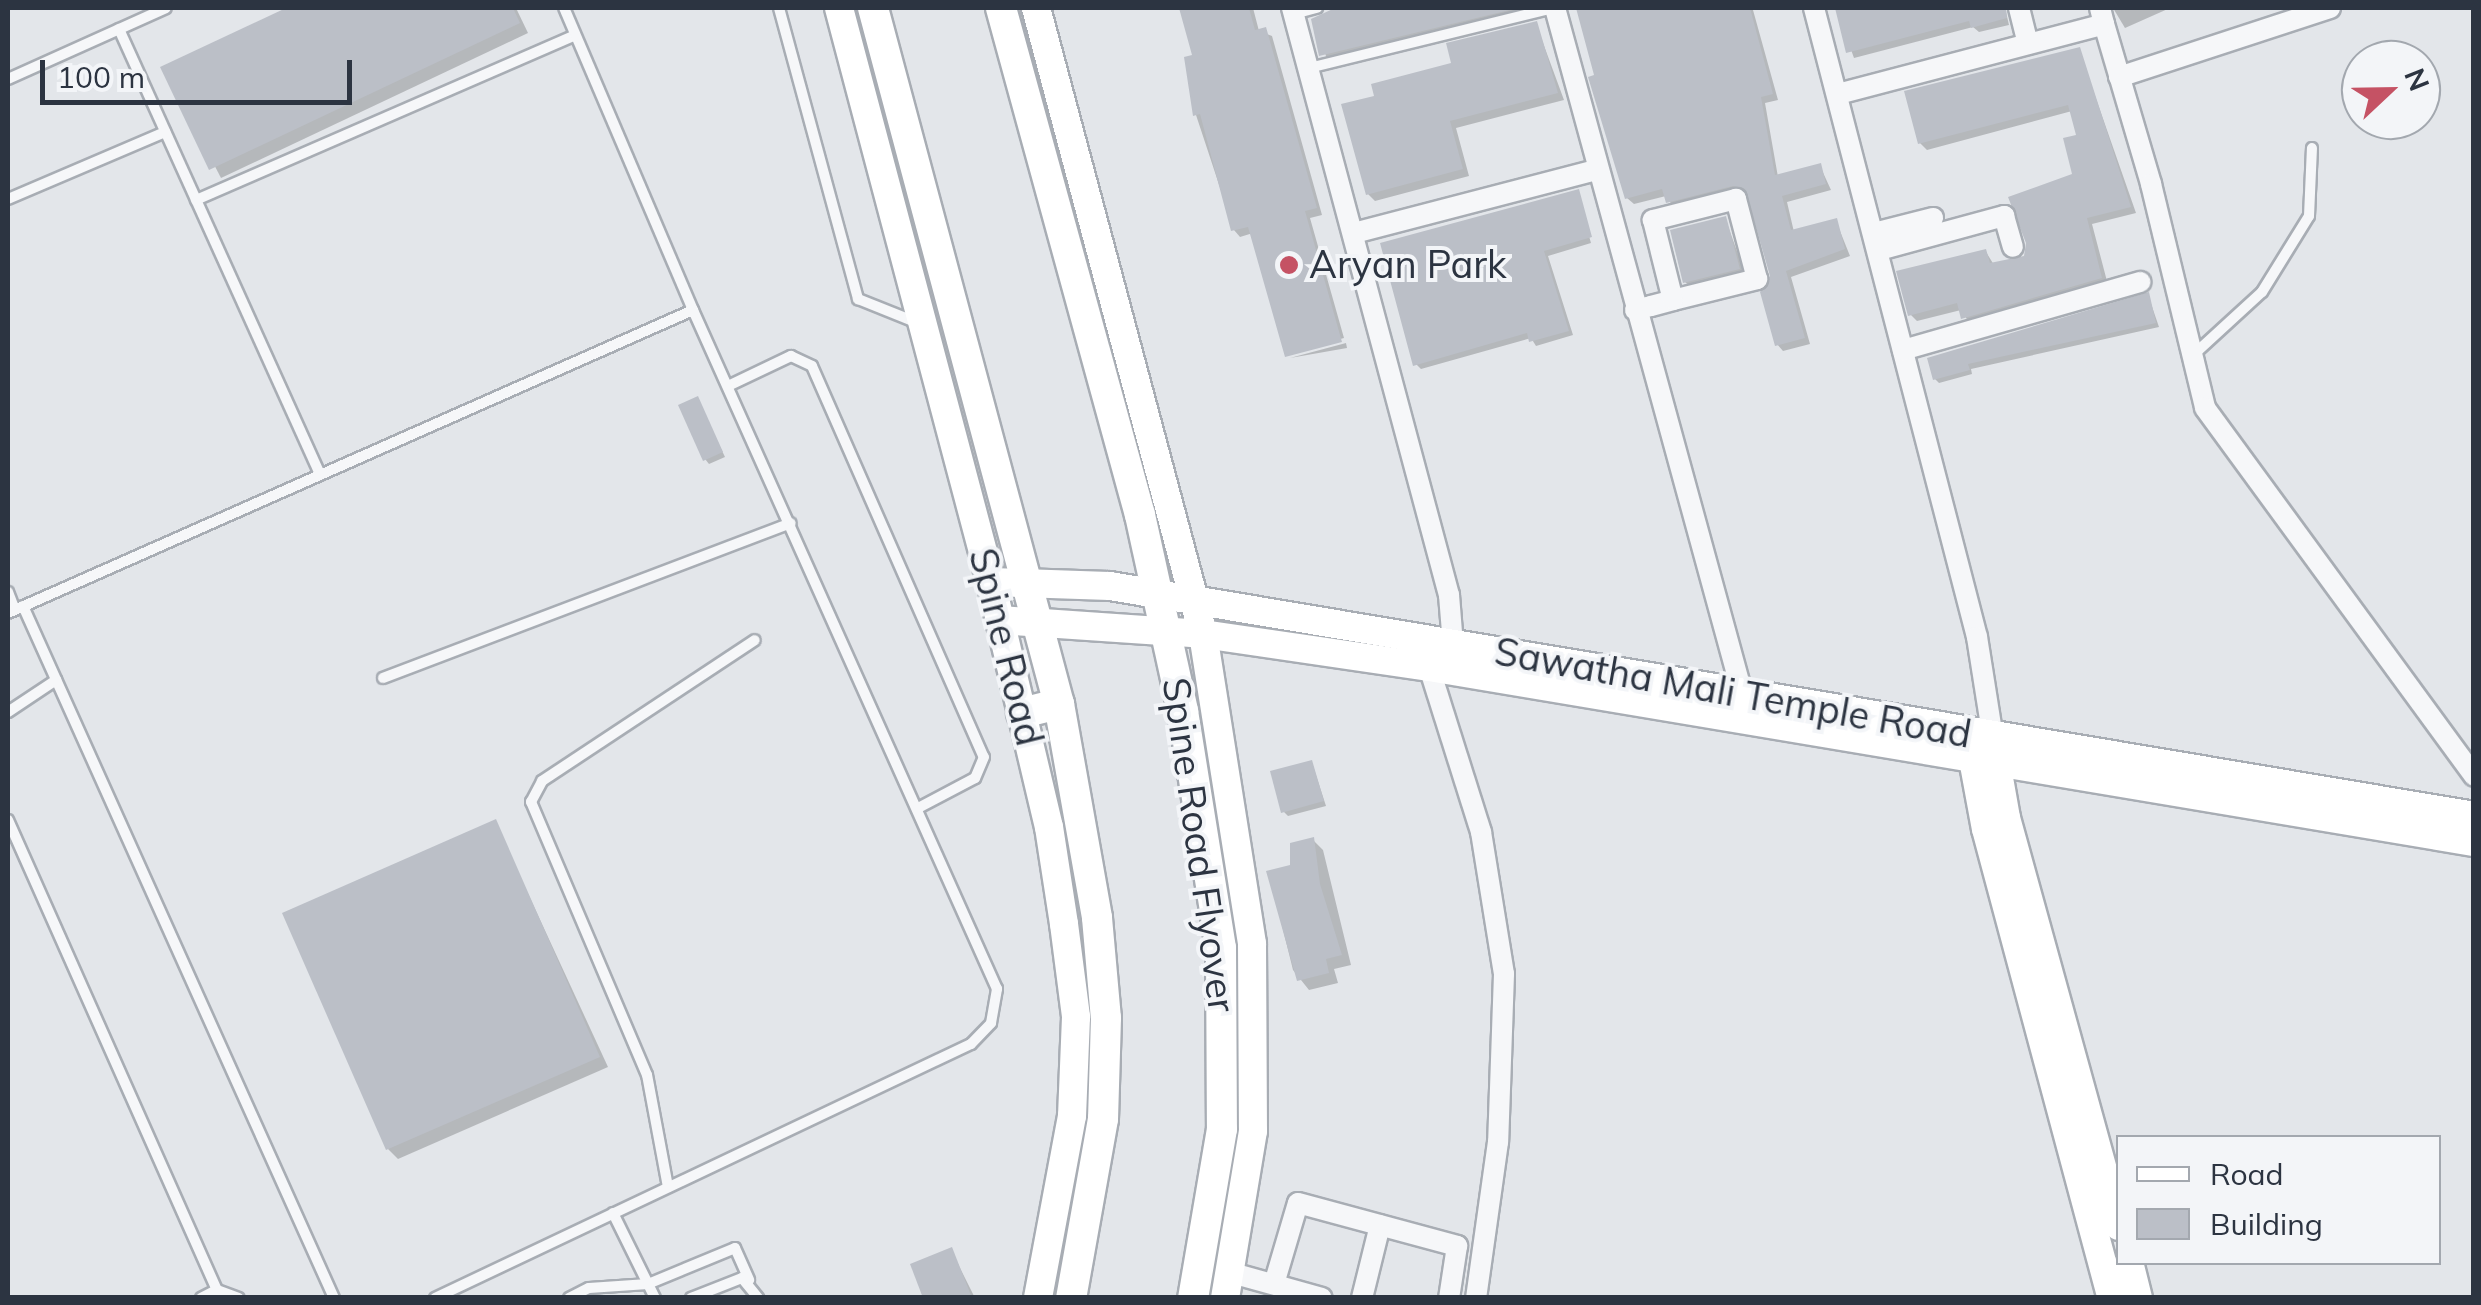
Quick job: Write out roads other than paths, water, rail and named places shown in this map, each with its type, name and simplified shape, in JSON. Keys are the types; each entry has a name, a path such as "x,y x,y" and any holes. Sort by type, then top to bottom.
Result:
{"main road":[{"name":"Spine Road","path":"873,8 1038,620"},
{"path":"1001,8 1165,630"},
{"path":"1038,620 1058,704 1098,918 1106,1018 1097,1173 1070,1298"},
{"name":"Spine Road Flyover","path":"1165,630 1204,834 1226,1016 1219,1160 1194,1298"},
{"path":"1022,714 1058,704"}],"street":[{"name":"Spine Road","path":"838,8 991,582 1049,827 1076,1017 1066,1168 1038,1298"},
{"path":"1036,8 1204,634 1252,944 1257,1016 1253,1131 1228,1285 1274,1284 1322,1298"},
{"path":"1554,8 1744,696"},
{"path":"1814,8 1977,637 1981,748 2112,1298"},
{"path":"2018,8 2028,44"},
{"path":"2120,77 2330,8"},
{"path":"1293,11 1450,595 1453,646"},
{"path":"1838,94 2028,44 2102,16 2190,358 2216,428 2474,776"},
{"path":"1354,233 1596,170"},
{"path":"1635,310 1757,279 1736,199 1653,220 1673,300"},
{"path":"1876,242 2004,216 2013,247"},
{"path":"1876,242 1933,218"},
{"path":"1903,350 2140,282"},
{"name":"Sawatha Mali Temple Road","path":"991,582 1157,594 1744,696 1981,748 2474,842"},
{"name":"Sawatha Mali Temple Road","path":"999,620 1204,634 2474,816"},
{"path":"1429,667 1481,832 1504,974 1498,1142 1476,1298"},
{"path":"1981,748 2116,1219"},
{"path":"1274,1284 1298,1202 1456,1246 1449,1298"},
{"path":"1362,1298 1380,1225"},
{"path":"2129,1265 2138,1298"}],"lane":[{"path":"8,79 166,8"},
{"path":"434,1298 971,1044 992,1024 998,989 693,310 564,8"},
{"path":"778,8 858,299 923,325"},
{"path":"1293,11 1317,8"},
{"path":"1309,68 1554,8"},
{"path":"119,29 320,474"},
{"path":"196,200 576,34"},
{"path":"8,199 165,132"},
{"path":"2190,358 2262,292 2309,216 2312,148"},
{"path":"15,610 693,310"},
{"path":"728,386 792,356 812,366 984,757 975,778 918,808"},
{"path":"383,678 790,524"},
{"path":"8,592 56,680 334,1298"},
{"path":"668,1187 647,1074 531,802 542,780 755,640"},
{"path":"8,712 56,680"},
{"path":"8,820 217,1290 238,1298"},
{"path":"613,1213 654,1298"},
{"path":"569,1298 589,1288 648,1284 735,1248 758,1298"},
{"path":"692,1298 732,1279 748,1280"},
{"path":"200,1298 217,1290"}],"place":[{"name":"Aryan Park","path":"1289,265"}]}
